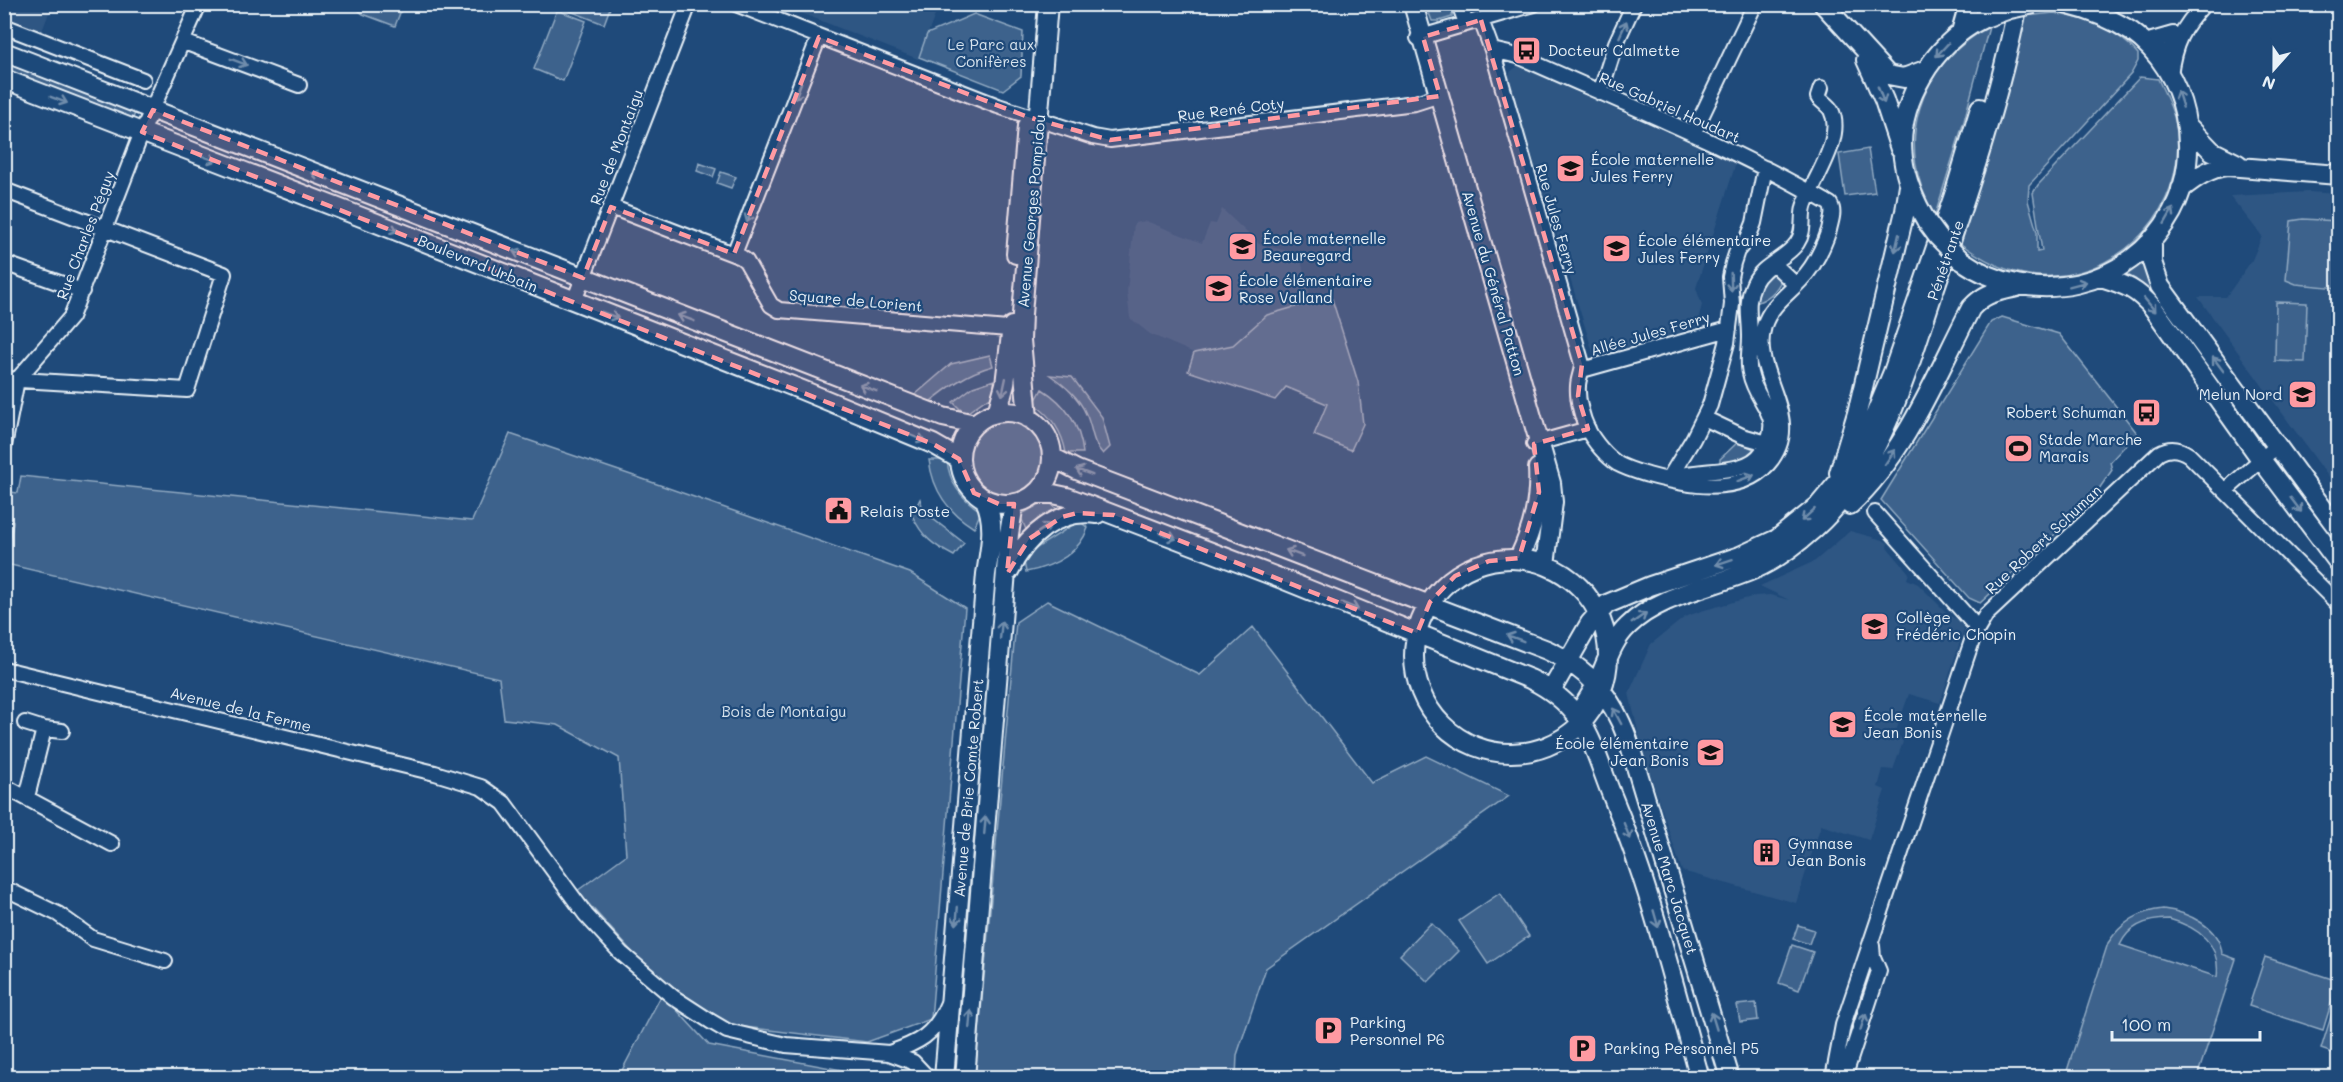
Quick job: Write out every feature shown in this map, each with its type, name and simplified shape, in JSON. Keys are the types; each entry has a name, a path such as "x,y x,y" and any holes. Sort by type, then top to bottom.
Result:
{"main road":[{"name":"Avenue Georges Pompidou","path":"997,413 1017,330 1034,194 1029,186 1033,146 1038,4"},
{"name":"Avenue Georges Pompidou","path":"1028,418 1017,330 1018,225 1048,4"},
{"name":"Avenue du Général Patton","path":"1411,4 1537,443 1551,483 1553,502 1545,565"},
{"path":"1822,4 1891,76 1904,78 1925,70"},
{"path":"1961,32 1969,4"},
{"name":"Pénétrante","path":"1838,494 1866,437 1897,361 1954,195 1991,67 2005,4"},
{"name":"Pénétrante","path":"1838,494 1860,475 1878,442 1915,351 1980,151 2018,4"},
{"path":"1902,157 1907,114 1925,70 1942,50 1961,32 1982,19 2010,9 2034,4"},
{"path":"1577,716 1597,683 1620,635 1640,616 1675,597 1756,569 1837,518 1856,500 1905,436 1971,308 1982,297 2022,286 2063,287 2101,277 2132,257 2152,239 2172,211 2181,189 2187,162 2187,125 2179,95 2170,75 2152,51 2133,33 2088,7 2065,4"},
{"path":"1857,42 1884,100 1909,186 1927,222 1938,237 1961,260 1986,274 2022,286"},
{"path":"4,52 149,125"},
{"path":"4,79 149,125 582,278 944,417 975,424"},
{"name":"Boulevard Urbain","path":"149,125 574,301 933,444 959,459"},
{"path":"2187,125 2212,152 2245,167"},
{"path":"2181,189 2193,179 2212,169 2227,166 2338,174"},
{"path":"1802,538 1838,494 1909,186"},
{"path":"2152,239 2152,262 2160,286 2338,529"},
{"path":"2101,277 2128,285 2141,294 2154,309 2260,458 2338,562"},
{"path":"997,413 1012,413 1028,418 1039,426 1048,438 1052,457 1051,469 1045,484 1035,494 1014,504 999,504 985,500 966,483 959,459 966,434 975,424 997,413"},
{"name":"Avenue du Général Patton","path":"1519,558 1533,524 1539,492 1537,443"},
{"name":"Avenue Marc Jacquet","path":"1052,457 1077,470 1569,660 1597,683 1616,712 1628,740 1730,1077"},
{"name":"Avenue Marc Jacquet","path":"1035,494 1067,497 1436,640 1530,679 1551,691 1577,716 1593,746 1644,878 1700,1077"},
{"path":"1551,691 1590,623 1607,604 1632,592 1760,548 1798,524 1838,494"},
{"name":"Avenue de Brie Comte Robert","path":"944,1077 985,585 992,532 992,519 985,500"},
{"name":"Avenue de Brie Comte Robert","path":"965,1077 1009,534 1014,504"},
{"path":"1007,574 1016,555 1029,539 1062,517 1077,513 1114,515"},
{"path":"1519,558 1545,565 1560,571 1579,586 1600,616 1609,651 1603,687 1585,719 1557,741 1522,752 1485,749 1453,733 1428,706 1415,672 1416,636 1430,602 1455,576 1489,561 1519,558"}],"street":[{"name":"Rue Charles Péguy","path":"15,377 71,317 199,4"},
{"name":"Rue de Montaigu","path":"574,301 689,4"},
{"name":"Rue René Coty","path":"736,4 1034,119 1110,140 1324,115 1415,103 1437,97"},
{"path":"1459,4 1466,23"},
{"path":"1420,37 1534,4"},
{"path":"1600,93 1616,43 1634,4"},
{"path":"1693,134 1755,4"},
{"path":"2170,75 2173,50 2188,21 2204,4"},
{"name":"Rue Jules Ferry","path":"1481,20 1492,51 1582,364 1578,396 1588,429"},
{"path":"2133,33 2157,32 2188,21"},
{"path":"4,26 143,80"},
{"path":"610,207 734,254 819,37"},
{"path":"184,42 299,85"},
{"name":"Rue Gabriel Houdart","path":"1492,51 1518,56 1693,134 1765,168 1830,204 1833,209 1832,217 1827,237 1816,260"},
{"path":"1537,443 1588,429 1595,441 1617,464 1668,480 1702,486 1739,482 1761,471 1772,459 1772,445 1782,433 1782,416 1763,358 1758,320 1749,296 1757,277 1794,247 1803,230 1803,210 1835,131 1831,110 1818,97 1821,88"},
{"path":"1668,480 1694,439 1710,405 1722,367 1729,327 1732,297 1730,277 1733,263 1737,251 1748,238 1754,223 1765,168"},
{"path":"4,190 106,227 224,274 189,386 15,377 4,371"},
{"path":"1758,320 1796,285 1816,260 1794,247"},
{"name":"Square de Lorient","path":"734,254 746,261 771,305 779,310 1017,330"},
{"path":"4,263 82,291"},
{"path":"1774,264 1796,285"},
{"name":"Allée Jules Ferry","path":"1582,370 1758,320"},
{"path":"4,446 15,377"},
{"path":"1704,418 1772,445"},
{"path":"2225,491 2277,445"},
{"name":"Rue Robert Schuman","path":"1833,1077 1839,1044 1862,967 1872,944 1978,626 1986,615 2055,550 2162,451 2175,449 2183,451 2338,604"},
{"path":"1875,513 1978,626"},
{"name":"Avenue de la Ferme","path":"4,669 435,773 481,787 504,803 586,915 621,953 673,997 727,1030 786,1045 889,1053"},
{"path":"25,723 44,729 62,731"},
{"path":"27,797 44,729"},
{"path":"4,786 112,844"},
{"path":"4,888 58,914 93,939 165,961"},
{"path":"1844,1077 1879,972 1873,957 1872,944"},
{"path":"889,1053 913,1044 927,1035 940,1022 951,994"},
{"path":"889,1053 914,1062 928,1077"}],"highlighted area":[{"path":"1481,20 1582,364 1578,396 1588,429 1534,444 1539,492 1519,558 1489,561 1455,576 1430,602 1417,633 1114,515 1077,513 1062,517 1029,539 1007,574 1014,504 999,504 974,493 959,459 933,444 142,132 153,110 583,278 611,207 734,254 819,37 1028,117 1110,140 1440,96 1423,37"}],"shaded area":[{"path":"4,5 52,5 42,31 5,16"},
{"path":"781,5 939,5 918,59"},
{"path":"1518,66 1736,163 1696,288 1702,305 1696,327 1594,356 1508,78 1511,71"},
{"name":"Melun Nord","path":"2309,192 2338,194 2338,490 2198,297 2226,297 2252,260 2262,236 2230,196"},
{"name":"École élémentaire Rose Valland","path":"1222,209 1259,244 1299,254 1312,302 1267,315 1233,345 1194,353 1150,334 1130,318 1127,292 1134,223 1146,221 1202,243 1210,223 1216,224"},
{"path":"1850,531 1888,543 1887,547 1909,573 1907,579 1918,584 1950,616 1962,622 1964,630 1940,703 1909,694 1896,731 1903,742 1893,770 1883,769 1878,787 1885,790 1869,840 1821,825 1796,903 1682,871 1643,752 1629,693 1651,644 1685,617 1701,611 1755,596 1770,595 1789,600 1760,586 1815,561"}],"green space":[{"path":"558,4 611,5 604,24 557,6"},
{"path":"352,5 403,5 395,26 363,14"},
{"path":"1426,5 1450,5 1453,9 1452,17 1432,21"},
{"path":"557,10 586,21 563,81 534,69"},
{"path":"2054,13 2078,18 2111,31 2130,45 2138,54 2138,61 2131,74 2029,185 2028,201 2037,232 2037,252 2042,251 2033,193 2140,77 2158,79 2167,99 2176,127 2177,161 2171,186 2160,210 2145,231 2126,249 2080,272 2041,276 2004,268 1961,244 2024,16"},
{"name":"Le Parc aux Conifères","path":"974,14 1023,32 1021,76 1003,90 919,57 927,34"},
{"path":"1989,27 1964,121 1935,215 1922,189 1915,162 1915,135 1920,109 1930,84 1945,62 1965,43"},
{"path":"4,59 136,110 132,121 5,72"},
{"path":"1868,149 1875,192 1845,196 1839,154"},
{"path":"699,163 716,169 713,177 697,171"},
{"path":"721,172 736,177 731,188 717,183"},
{"path":"2303,219 2338,221 2338,288 2296,284 2286,280 2291,221"},
{"path":"2144,262 2248,416 2242,421 2149,291 2127,275"},
{"path":"1773,270 1782,279 1774,292 1753,304 1760,286"},
{"path":"1332,299 1358,382 1363,424 1351,450 1314,435 1327,404 1286,387 1275,400 1188,371 1194,353 1233,345 1267,315 1312,302"},
{"path":"2276,302 2307,303 2305,362 2275,361"},
{"name":"Stade Marche Marais","path":"2002,317 2059,334 2137,433 2110,462 2112,470 2090,502 1980,603 1969,598 1881,500 1991,322"},
{"path":"990,355 993,366 965,377 926,405 916,394 951,364"},
{"path":"1050,375 1072,377 1102,417 1110,447 1103,454 1096,445 1088,419 1079,402 1066,387"},
{"path":"994,380 995,398 985,400 965,414 953,402 973,387"},
{"path":"1042,389 1065,408 1079,433 1083,453 1066,453 1055,425 1034,404"},
{"path":"998,418 1014,418 1028,424 1039,435 1045,449 1045,465 1039,479 1028,490 1014,496 998,496 984,490 973,479 967,465 967,449 973,435 984,424"},
{"name":"Bois de Montaigu","path":"510,434 910,573 965,608 931,1019 867,1042 713,1023 663,986 577,891 626,855 619,758 558,725 504,719 499,678 6,564 13,522 5,521 10,492 18,493 21,476 472,521"},
{"path":"1738,442 1756,450 1751,458 1720,463 1720,459"},
{"path":"929,460 947,460 950,476 957,490 981,511 974,528 949,508 943,500 934,481"},
{"path":"920,499 924,512 964,543 954,556 929,540 916,523 912,515"},
{"path":"1047,500 1060,512 1027,532 1020,515"},
{"path":"1079,521 1088,528 1078,546 1054,563 1026,572 1022,552 1035,549"},
{"path":"995,534 1005,535 961,1077 951,1078"},
{"path":"1047,601 1200,675 1253,627 1372,783 1426,756 1509,796 1266,968 1237,1055 1236,1077 975,1077 1016,622"},
{"path":"1500,893 1529,936 1488,964 1459,921"},
{"path":"2154,910 2173,911 2201,922 2215,936 2222,954 2236,959 2197,1077 2065,1077 2108,943 2131,919","holes":["2169,919 2198,932 2211,946 2217,965 2217,977 2120,945 2128,932 2140,924"]},
{"path":"1431,923 1459,951 1428,982 1400,955"},
{"path":"1798,925 1814,930 1809,944 1793,939"},
{"path":"1792,945 1813,952 1799,990 1779,983"},
{"path":"2265,957 2338,981 2323,1030 2249,1006"},
{"path":"662,994 709,1045 879,1077 618,1078"},
{"path":"2338,994 2338,1055 2321,1049"},
{"path":"1756,1003 1758,1020 1740,1022 1737,1005"}],"place":[{"name":"Docteur Calmette","path":"1527,50"},
{"name":"École maternelle Jules Ferry","path":"1570,168"},
{"name":"École maternelle Beauregard","path":"1242,247"},
{"name":"École élémentaire Jules Ferry","path":"1617,249"},
{"name":"École élémentaire Rose Valland","path":"1218,289"},
{"name":"Melun Nord","path":"2303,394"},
{"name":"Robert Schuman","path":"2147,412"},
{"name":"Stade Marche Marais","path":"2018,448"},
{"name":"Relais Poste","path":"839,511"},
{"name":"Collège Frédéric Chopin","path":"1875,626"},
{"name":"École maternelle Jean Bonis","path":"1843,724"},
{"name":"École élémentaire Jean Bonis","path":"1710,752"},
{"name":"Gymnase Jean Bonis","path":"1767,852"},
{"name":"Parking Personnel P6","path":"1329,1031"},
{"name":"Parking Personnel P5","path":"1583,1048"}]}
